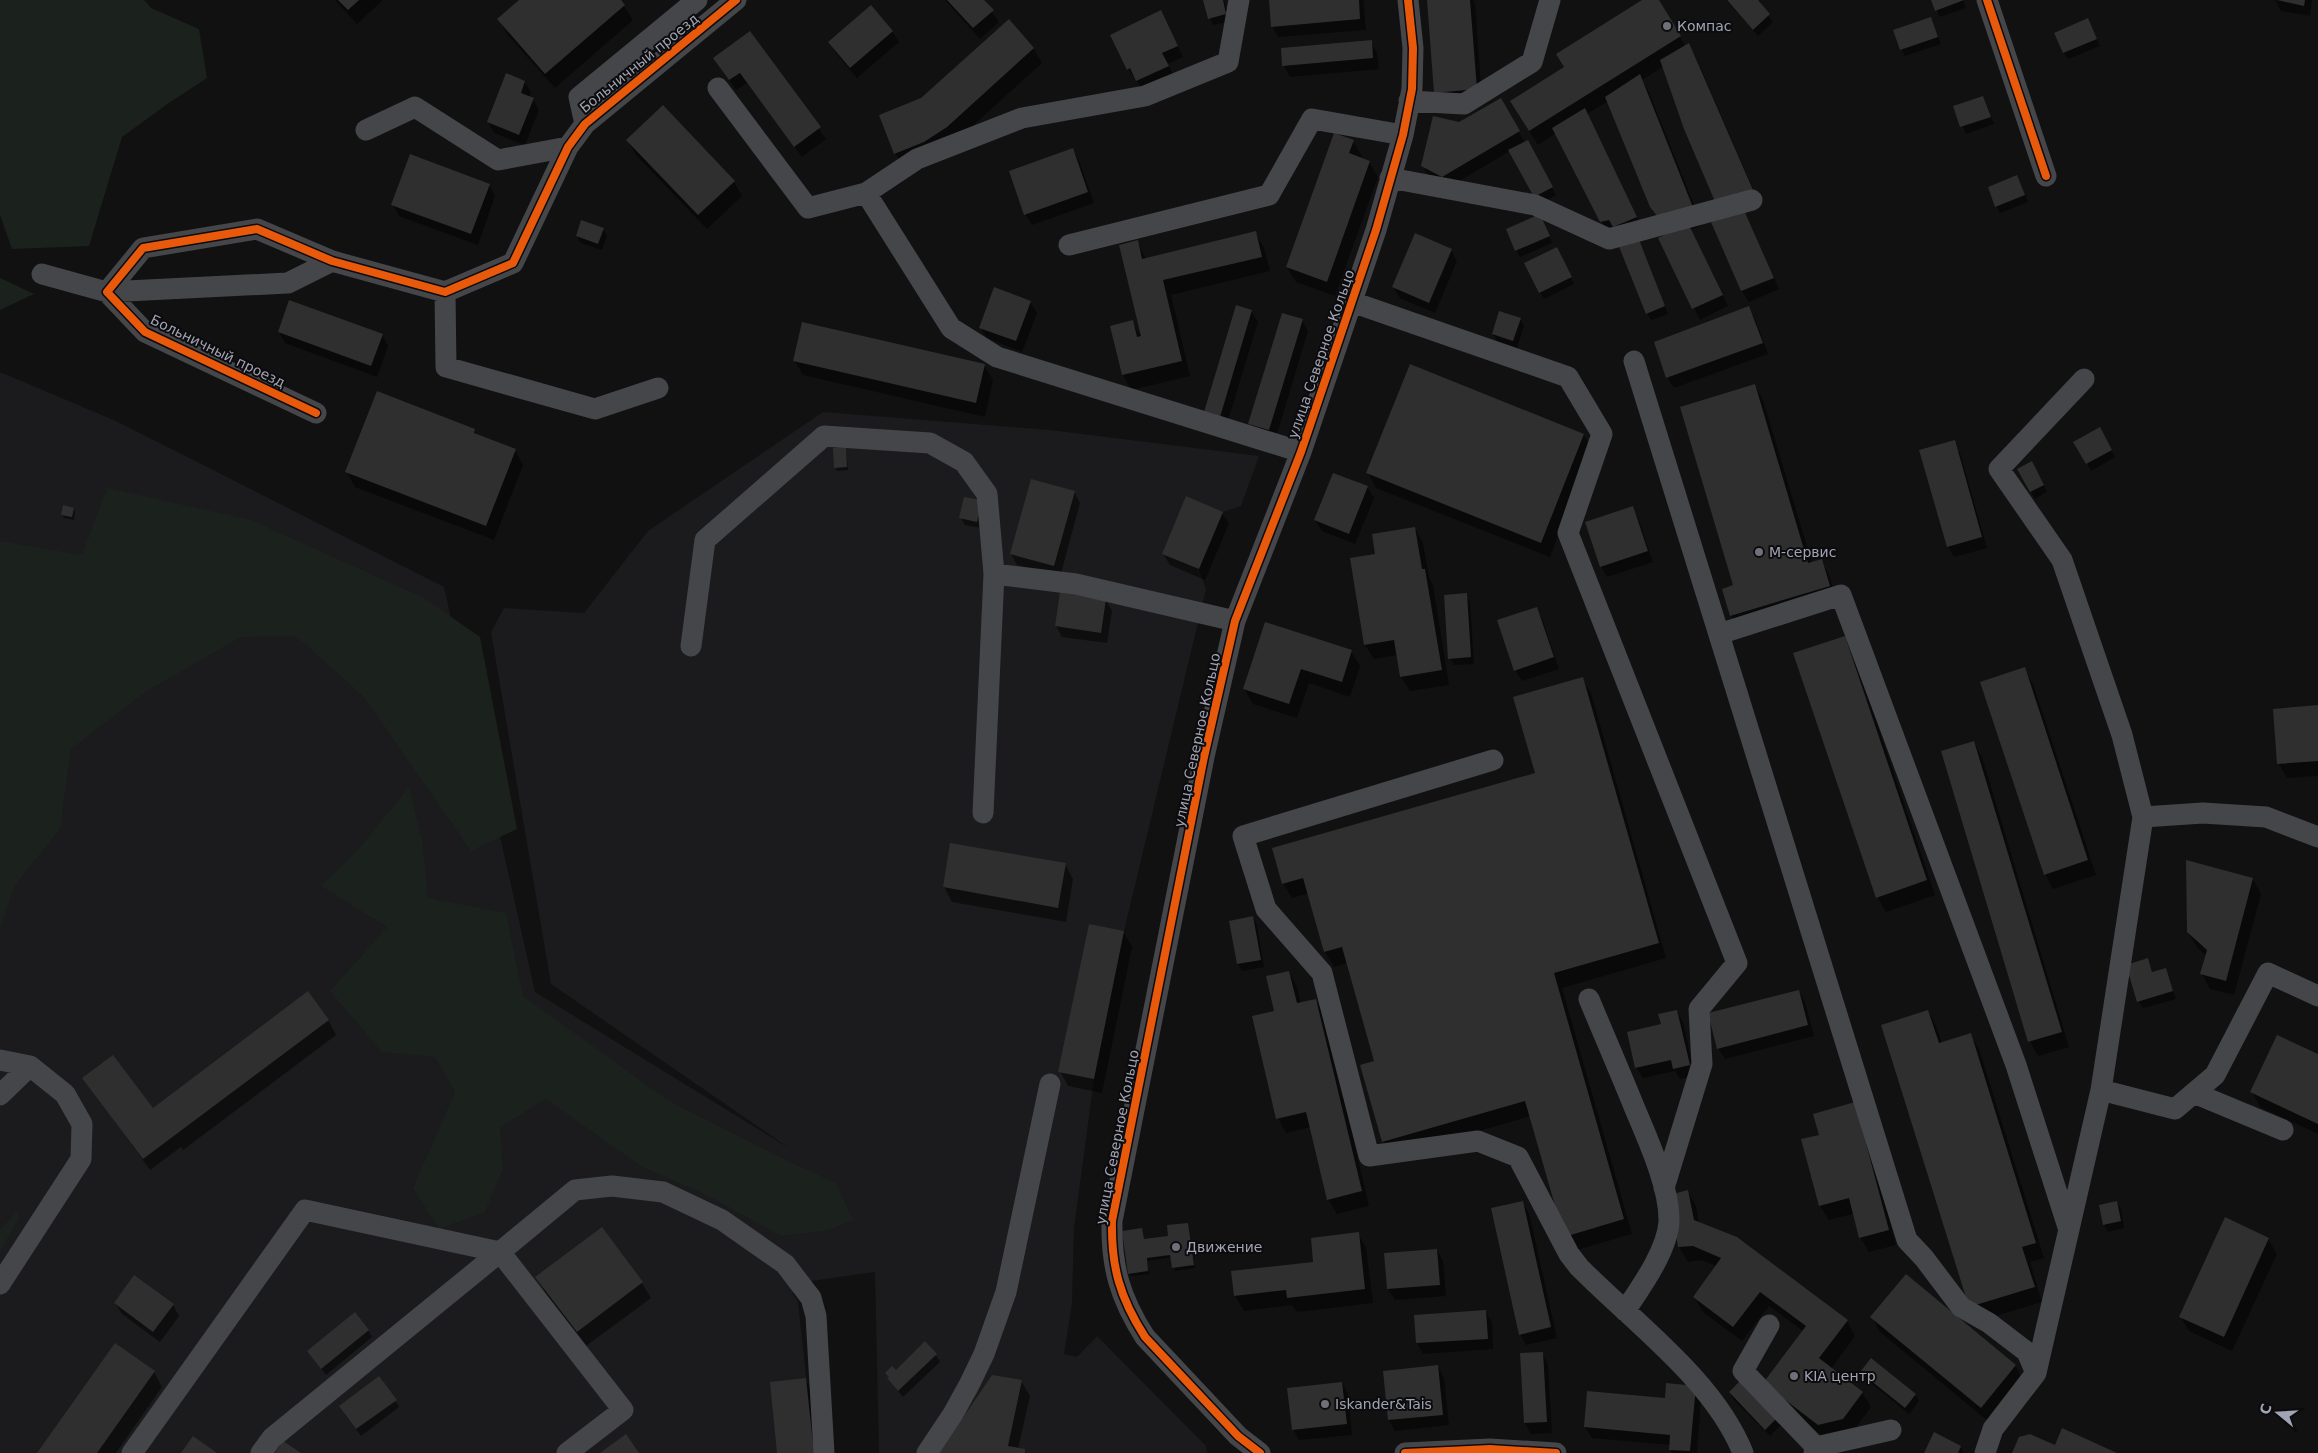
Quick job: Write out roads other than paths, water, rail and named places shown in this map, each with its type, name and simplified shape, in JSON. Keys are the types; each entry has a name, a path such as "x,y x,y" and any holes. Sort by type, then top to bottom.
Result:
{"street":[{"path":"585,124 579,97 697,0"},
{"name":"Больничный проезд","path":"445,292 512,263 568,147 585,124 736,0"},
{"path":"718,88 808,208 866,193 917,159 1022,118 1146,96 1228,62 1239,0"},
{"name":"улица Северное Кольцо","path":"1260,1453 1238,1436 1145,1337 1126,1305 1114,1266 1111,1247 1116,1197 1204,757 1235,621 1301,452 1352,302 1403,136 1409,101 1413,48 1408,0"},
{"path":"1409,101 1464,104 1532,62 1550,0"},
{"path":"1987,0 2046,176"},
{"path":"366,130 415,107 498,160 568,147"},
{"path":"1069,246 1269,195 1312,119 1403,136"},
{"path":"1390,178 1535,206 1608,239 1752,200"},
{"path":"866,193 951,328 997,357 1301,452"},
{"path":"107,292 143,248 257,229 332,261 445,292 446,367 595,409 658,388"},
{"path":"42,274 107,292 288,284 332,261"},
{"name":"Больничный проезд","path":"107,292 145,332 316,413"},
{"path":"1352,302 1568,377 1602,434 1568,533 1737,963 1699,1009 1702,1064 1664,1188"},
{"path":"1634,361 1907,1240 1924,1258 1962,1306 1989,1323 2027,1352 2036,1373"},
{"path":"1985,1453 1993,1428 2036,1373 2101,1090 2143,817 2122,734 2062,560 1999,469 2084,379"},
{"path":"691,646 705,540 824,436 930,443 964,462 987,494 994,574 983,813"},
{"path":"994,574 1076,584 1235,621"},
{"path":"1719,634 1841,595 2016,1065 2068,1227"},
{"path":"1493,760 1243,836 1266,909 1322,973 1369,1156 1478,1141 1518,1157 1569,1254 1587,1275 1685,1368 1706,1393 1737,1439 1743,1453"},
{"path":"2143,817 2203,813 2266,817 2318,837"},
{"path":"2101,1090 2175,1109 2215,1075 2268,973 2318,996"},
{"path":"1589,999 1652,1151 1664,1188 1669,1221 1668,1230 1652,1268 1625,1311"},
{"path":"0,1060 30,1066 65,1094 82,1124 81,1159 0,1284"},
{"path":"0,1095 30,1066"},
{"path":"927,1453 953,1414 969,1385 984,1354 1006,1292 1050,1084"},
{"path":"2194,1093 2283,1130"},
{"path":"261,1453 272,1438 575,1190 612,1186 663,1192 722,1220 785,1264 811,1298 818,1332 824,1453"},
{"path":"132,1453 305,1210 500,1252 623,1410 566,1453"},
{"path":"1769,1325 1743,1371 1815,1450 1891,1430"},
{"path":"1405,1453 1490,1449 1556,1453"}],"place":[{"name":"Компас","path":"1667,26"},
{"name":"М-сервис","path":"1759,552"},
{"name":"Движение","path":"1176,1247"},
{"name":"KIA центр","path":"1794,1376"},
{"name":"Iskander&Tais","path":"1325,1404"}]}
